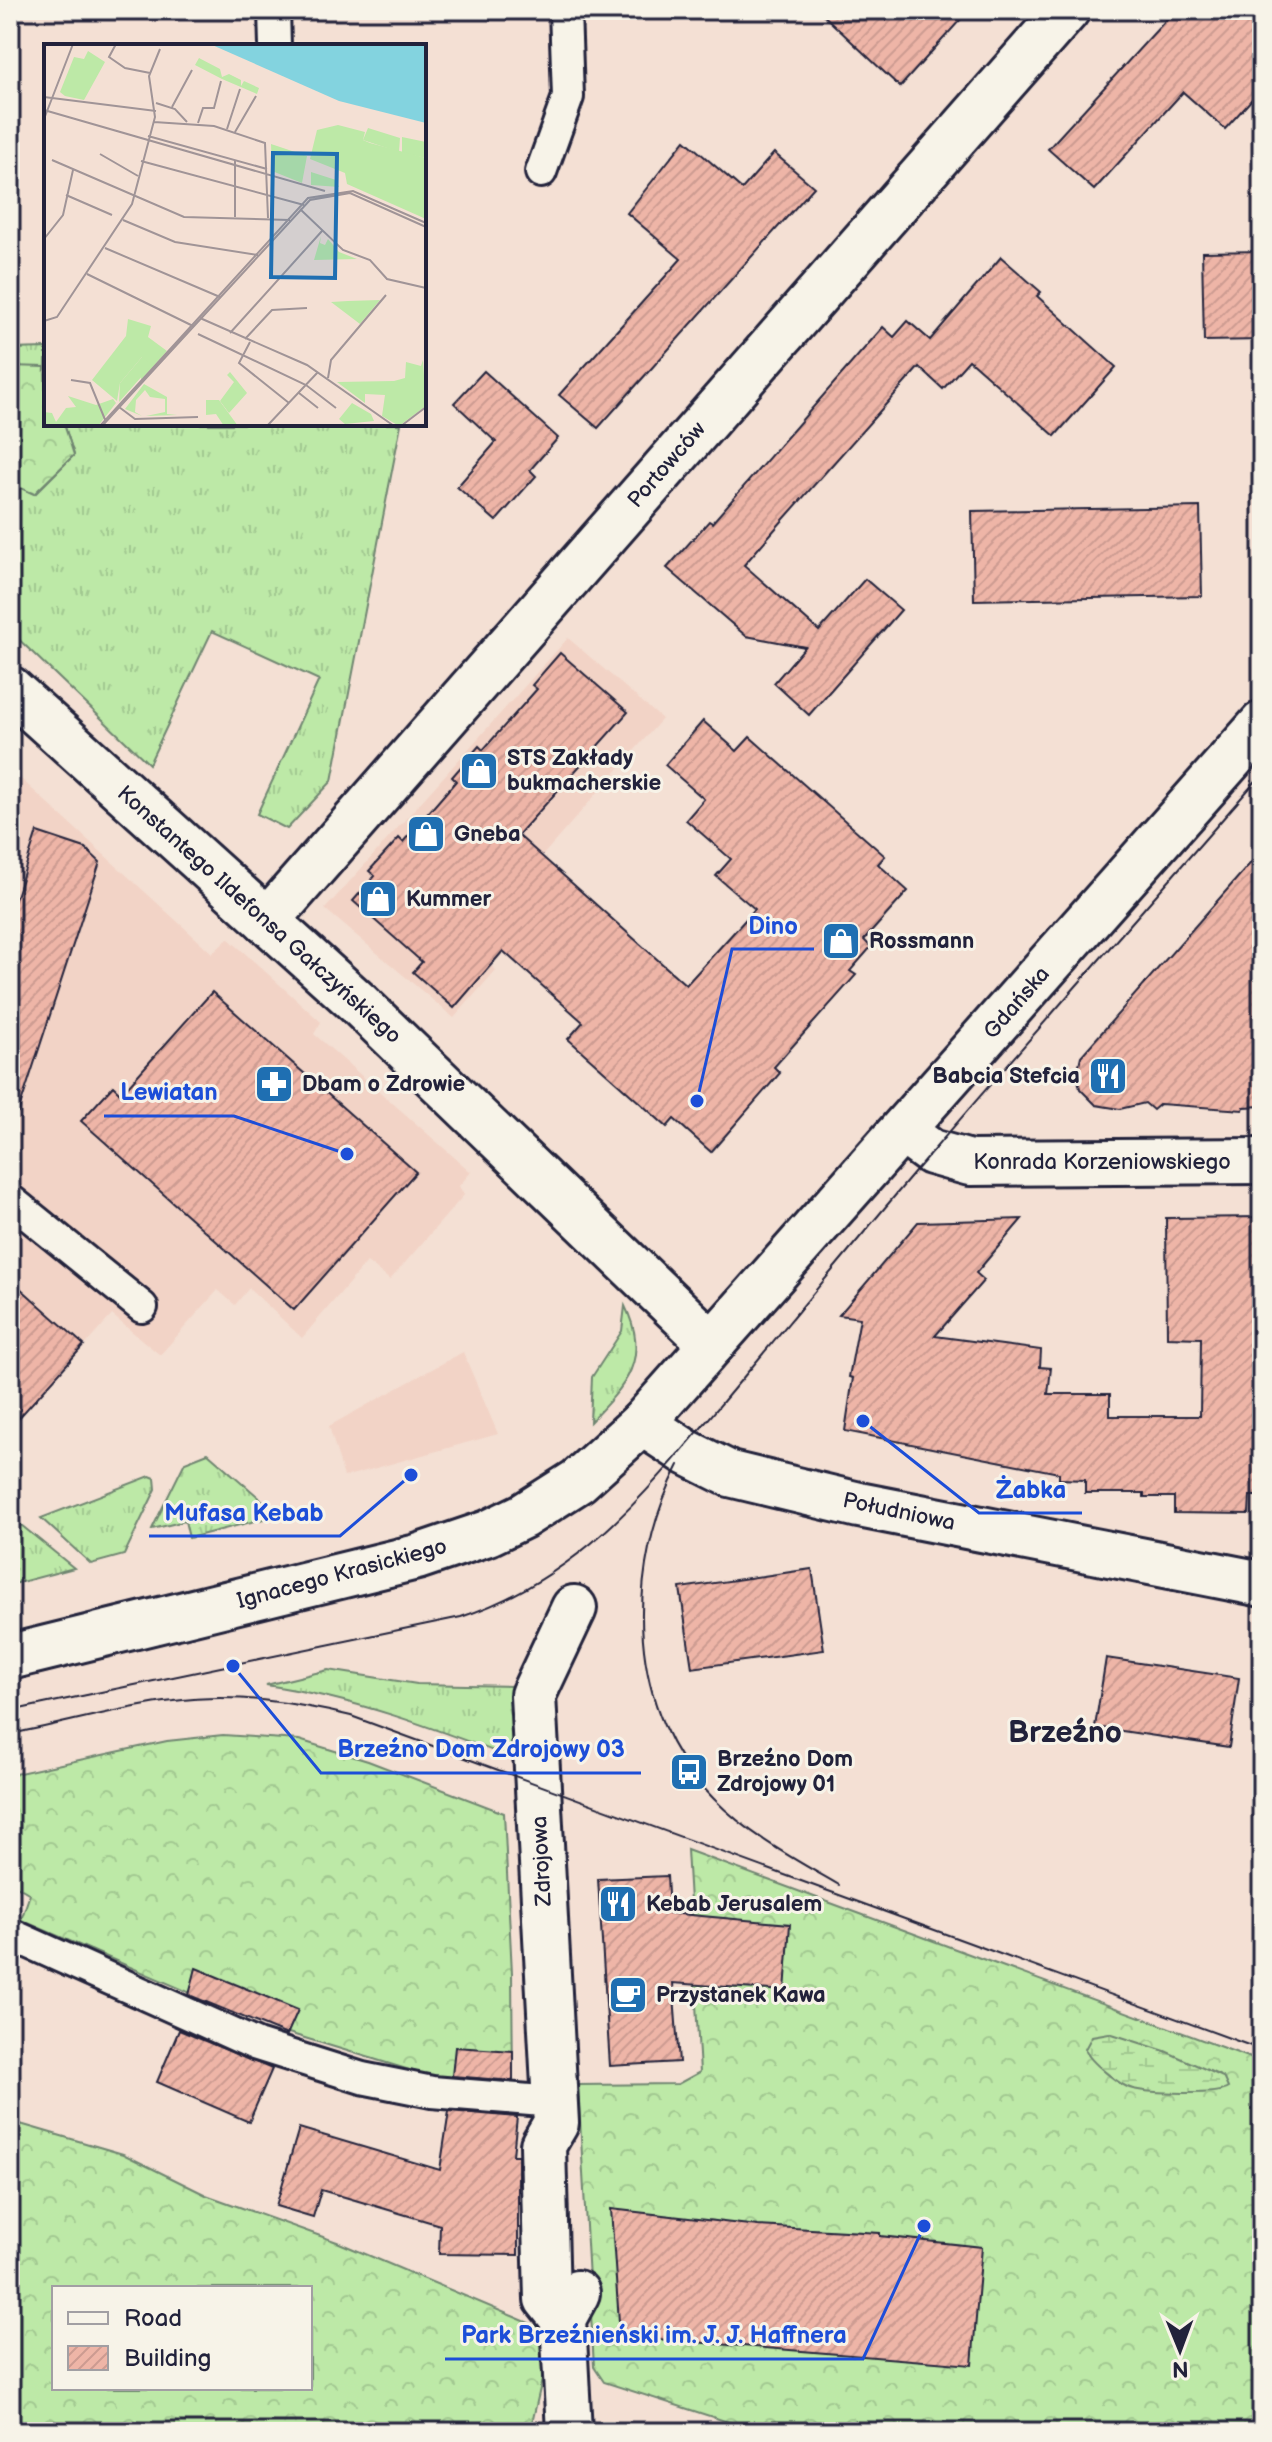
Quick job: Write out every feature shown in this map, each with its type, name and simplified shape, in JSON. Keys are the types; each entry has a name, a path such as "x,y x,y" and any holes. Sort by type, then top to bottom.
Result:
{"street":[{"name":"Portowców","path":"267,921 1067,10"},
{"name":"Konstantego Ildefonsa Gałczyńskiego","path":"10,689 358,1003 712,1344"},
{"name":"Gdańska","path":"642,1423 1262,724"},
{"name":"Konrada Korzeniowskiego","path":"902,1131 931,1152 970,1163 1262,1161"},
{"name":"Południowa","path":"642,1423 686,1452 730,1474 859,1505 1262,1584"},
{"name":"Ignacego Krasickiego","path":"10,1657 417,1557 488,1533 523,1516 578,1481 642,1423"},
{"name":"Zdrojowa","path":"569,2432 563,2319 577,2298 573,2175 571,2145 555,2112 533,1695 574,1608"}],"lane":[{"path":"274,10 275,44"},
{"path":"541,172 568,97 565,10"},
{"path":"10,1200 142,1307"},
{"path":"10,1934 257,2045 347,2074 432,2092 555,2112"}],"shaded area":[{"path":"568,638 662,719 466,943 496,970 454,1018 325,909"},
{"path":"10,769 212,953 228,938 321,1022 314,1034 471,1172 459,1186 464,1195 390,1280 367,1262 302,1338 249,1288 235,1305 218,1290 160,1355 112,1315 10,1429"},
{"path":"463,1352 498,1434 344,1477 329,1426"}],"green space":[{"path":"44,348 44,369 10,366 10,349"},
{"path":"10,366 44,367 44,426 65,426 74,455 34,494 10,483"},
{"path":"65,426 401,426 332,781 287,829 257,814 319,680 212,631 149,764 10,631 10,483 35,494 74,455"},
{"path":"625,1306 636,1341 631,1370 614,1396 590,1422 592,1377 622,1331"},
{"path":"208,1453 279,1515 189,1538 185,1521 152,1529 185,1462"},
{"path":"150,1476 155,1478 156,1489 124,1555 91,1564 41,1518"},
{"path":"21,1525 74,1568 10,1585 10,1529"},
{"path":"328,1670 417,1684 515,1686 517,1760 362,1706 266,1685"},
{"path":"223,1735 299,1740 368,1761 504,1813 512,1973 513,2083 426,2075 272,2028 21,1920 30,1894 10,1882 10,1775 167,1741"},
{"path":"687,1850 1262,2062 1262,2432 759,2432 604,2382 594,2367 578,2085 678,2084 700,2072"},
{"path":"1109,2033 1165,2051 1223,2077 1228,2088 1182,2093 1127,2087 1099,2066 1085,2049 1092,2036"},
{"path":"10,2121 123,2154 206,2195 337,2242 543,2329 544,2371 530,2432 10,2432"}],"building":[{"path":"818,10 969,10 900,87"},
{"path":"1175,10 1246,10 1262,24 1262,88 1225,129 1183,92 1094,190 1048,149"},
{"path":"685,140 742,189 774,153 814,187 598,428 559,395 681,259 627,213"},
{"path":"1262,251 1262,340 1204,341 1202,252"},
{"path":"1001,257 1041,292 1037,296 1116,367 1055,436 969,360 943,389 919,367 776,528 744,565 819,631 865,579 901,610 809,715 774,683 805,647 746,636 667,568 709,521 712,523 883,327 894,337 908,321 930,340"},
{"path":"484,371 558,438 530,470 536,476 496,521 457,487 496,442 454,403"},
{"path":"1200,507 1202,596 974,600 972,511"},
{"path":"560,653 628,712 518,835 686,985 755,909 716,876 731,859 686,820 704,799 665,765 703,721 737,751 750,737 885,856 878,864 908,891 864,940 871,947 850,971 856,975 774,1067 780,1073 711,1152 674,1119 667,1127 568,1039 583,1022 503,951 454,1008 413,972 422,962 353,901 375,876 369,871 399,838 403,842 456,781 452,777 479,746 483,750 537,689 532,685"},
{"path":"37,832 85,848 100,862 18,1113 10,1112 10,915"},
{"path":"1262,850 1262,1106 1244,1107 1243,1110 1160,1104 1153,1110 1145,1103 1120,1109 1096,1105 1080,1089 1077,1074 1081,1056"},
{"path":"212,992 416,1172 294,1310 81,1121 113,1086 121,1094"},
{"path":"1262,1217 1262,1496 1250,1496 1249,1514 1174,1513 1174,1497 1144,1497 1144,1493 1085,1493 1085,1480 1059,1479 1059,1473 845,1431 853,1378 849,1377 860,1318 839,1315 918,1222 1022,1219 976,1273 984,1280 935,1336 1041,1350 1040,1367 1051,1368 1048,1394 1110,1394 1110,1416 1200,1416 1201,1338 1167,1337 1166,1218"},
{"path":"10,1279 84,1345 10,1428"},
{"path":"812,1569 824,1650 692,1668 680,1588"},
{"path":"1106,1658 1239,1678 1229,1747 1095,1727"},
{"path":"667,1876 669,1913 790,1924 785,1991 673,1983 679,2062 610,2066 598,1879"},
{"path":"196,1968 298,2010 287,2035 189,1995"},
{"path":"179,2030 272,2069 249,2122 157,2082"},
{"path":"455,2047 513,2051 513,2081 452,2076"},
{"path":"449,2111 517,2117 513,2155 518,2155 518,2255 439,2254 440,2225 321,2190 313,2217 276,2206 299,2128 440,2170"},
{"path":"611,2209 758,2226 880,2233 880,2236 982,2247 972,2365 620,2336"}],"tram line":[{"path":"10,1711 461,1617 507,1598 548,1576 618,1519 681,1452 932,1152 1262,774"},
{"path":"679,1465 661,1506 649,1549 643,1593 643,1638 650,1683 664,1725 685,1764 728,1812 774,1846 839,1885"},
{"path":"10,1734 133,1707 196,1699 263,1700 351,1716 1262,2050"}],"place":[{"name":"STS Zakłady bukmacherskie","path":"479,771"},
{"name":"Gneba","path":"426,834"},
{"name":"Kummer","path":"378,899"},
{"name":"Rossmann","path":"841,941"},
{"name":"Babcia Stefcia","path":"1108,1076"},
{"name":"Dbam o Zdrowie","path":"274,1084"},
{"name":"Dino","path":"697,1101"},
{"name":"Lewiatan","path":"347,1154"},
{"name":"Żabka","path":"863,1421"},
{"name":"Mufasa Kebab","path":"411,1475"},
{"name":"Brzeźno Dom Zdrojowy 03","path":"233,1666"},
{"name":"Brzeźno Dom Zdrojowy 01","path":"689,1772"},
{"name":"Kebab Jerusalem","path":"618,1904"},
{"name":"Przystanek Kawa","path":"628,1995"},
{"name":"Park Brzeźnieński im. J. J. Haffnera","path":"924,2226"}],"district":[{"name":"Brzeźno","path":"1065,1733"}]}
